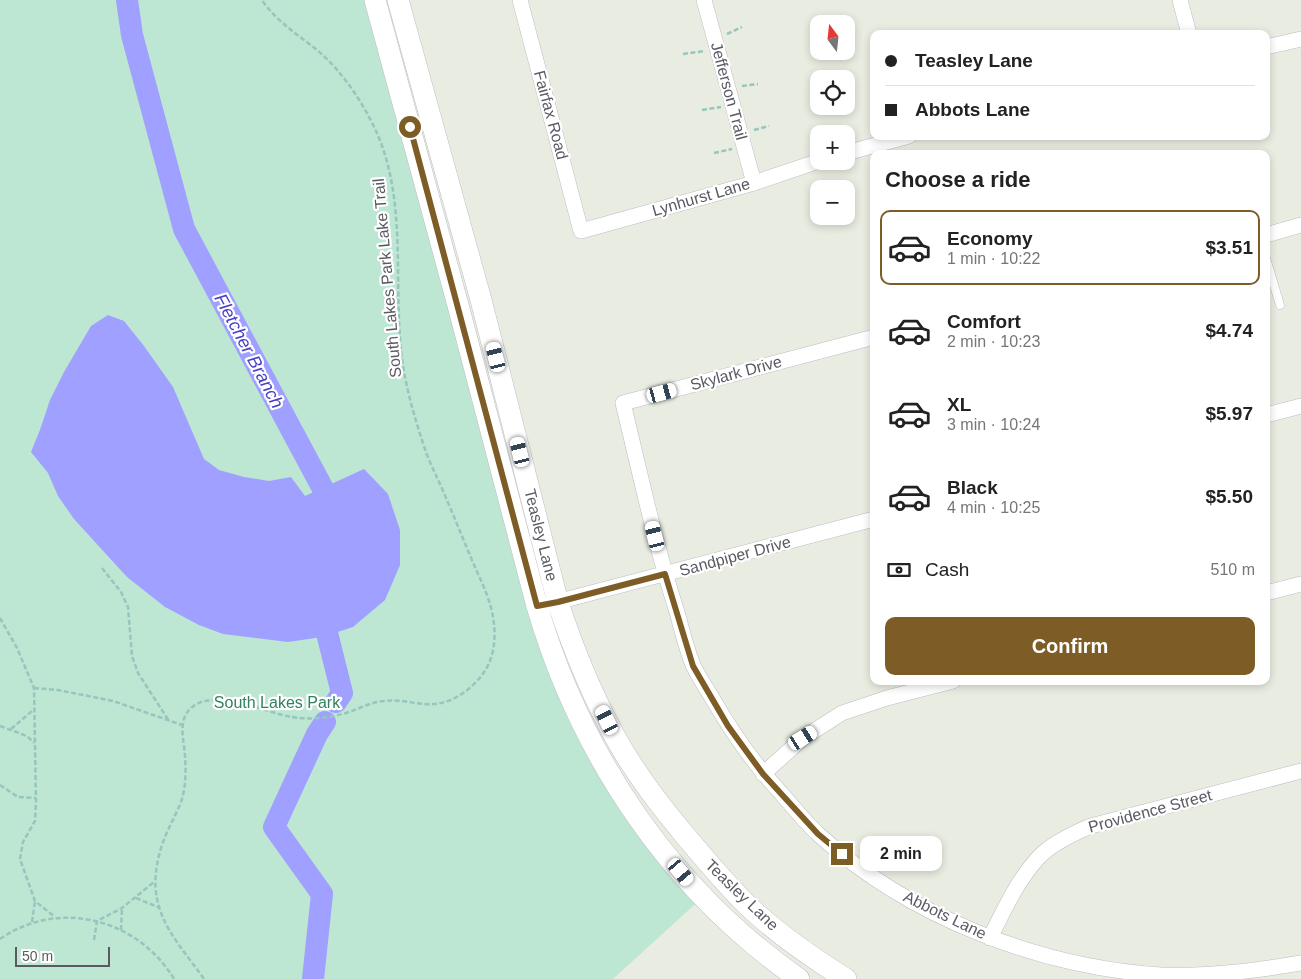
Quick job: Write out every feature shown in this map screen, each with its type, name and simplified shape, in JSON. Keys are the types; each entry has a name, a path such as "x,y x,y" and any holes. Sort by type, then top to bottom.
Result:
{"main road":[{"name":"Teasley Lane","path":"376,0 537,606 549,646 569,696 601,759 636,818 693,887 764,953 799,979"},
{"name":"Teasley Lane","path":"398,0 482,300 558,602 585,676 614,735 655,800 715,871 747,905 782,934 819,962 846,979"}],"street":[{"name":"Fairfax Road","path":"520,0 581,231"},
{"name":"Jefferson Trail","path":"704,0 754,183"},
{"path":"1180,0 1188,30"},
{"path":"1270,46 1301,39"},
{"path":"855,151 893,140"},
{"name":"Lynhurst Lane","path":"581,231 754,183 810,164"},
{"path":"1270,234 1301,226"},
{"name":"Skylark Drive","path":"665,574 623,403 870,338"},
{"path":"1270,414 1301,406"},
{"name":"Sandpiper Drive","path":"537,606 870,520"},
{"name":"Abbots Lane","path":"665,574 693,666 728,726 763,774 818,834 867,873 929,911 990,938 1049,957 1115,970 1162,975 1204,974 1258,971 1301,963"},
{"path":"1270,592 1301,584"},
{"path":"763,774 803,738 842,713 887,698 937,685"},
{"name":"Providence Street","path":"990,938 1014,890 1038,857 1068,836 1091,826 1301,771"}],"lane":[{"path":"1270,271 1280,305"}],"path":[{"name":"South Lakes Park Lake Trail","path":"182,725 188,712 197,704 206,701 221,700 294,717 313,718 345,713 372,703 387,700 426,704 436,703 461,695 469,690 485,670 491,659 494,645 493,618 486,593 428,457 406,382 400,341 395,197 388,163 378,135 360,100 326,59 284,25 262,0"},
{"path":"724,36 742,27"},
{"path":"683,54 709,50"},
{"path":"738,87 758,84"},
{"path":"702,110 725,106"},
{"path":"750,131 769,126"},
{"path":"714,153 736,149"},
{"path":"102,568 121,592 128,607 132,656 138,673 168,721"},
{"path":"0,618 17,648 34,688 35,821 24,842 20,859 35,901 32,923"},
{"path":"34,688 58,690 113,701 182,725 185,788 163,843 154,881 160,908 172,936 204,979"},
{"path":"10,729 32,713 34,708"},
{"path":"0,726 27,736 34,743"},
{"path":"0,785 18,797 36,798"},
{"path":"94,940 98,921 136,898 154,881"},
{"path":"136,898 160,908"},
{"path":"35,901 55,918"},
{"path":"121,930 122,908"},
{"path":"0,939 32,923 55,918 98,921 127,932 155,953 174,979"}],"green space":[{"name":"South Lakes Park","path":"0,0 374,0 582,722 703,897 613,979 0,979"}],"water":[{"path":"108,315 124,321 144,346 173,387 204,459 219,470 269,481 291,477 305,496 364,469 388,494 400,530 400,565 385,600 353,627 322,637 288,642 223,634 199,625 165,607 127,577 74,519 58,496 48,473 31,452 50,400 64,372 91,326"}],"waterway":[{"name":"Fletcher Branch","path":"127,0 132,35 184,229 329,500 328,515"},
{"name":"Fletcher Branch","path":"326,605 326,629 342,693 336,702"},
{"name":"Fletcher Branch","path":"313,979 322,894 274,827 317,734 325,722"}],"route":[{"path":"410,127 537,606 665,574 693,666 728,726 763,774 818,834 842,854"}]}
